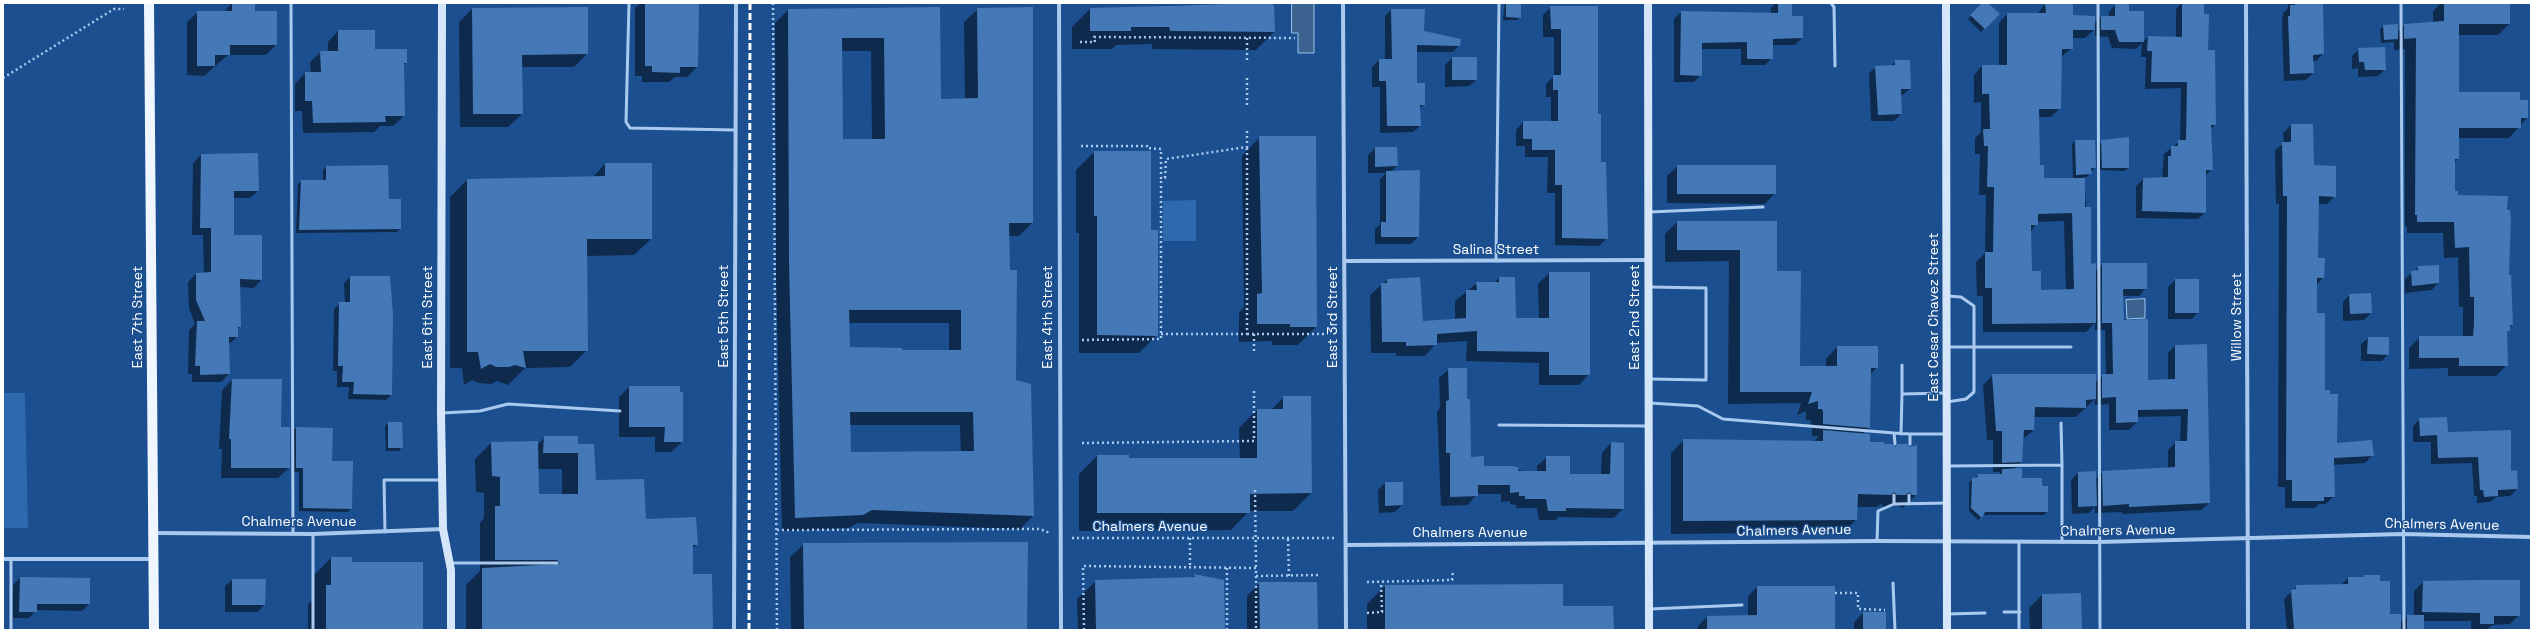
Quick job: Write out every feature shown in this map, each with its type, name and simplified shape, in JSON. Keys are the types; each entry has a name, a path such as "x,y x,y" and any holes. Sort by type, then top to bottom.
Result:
{"main road":[{"name":"East 7th Street","path":"149,3 154,630"}],"street":[{"name":"East 6th Street","path":"442,3 441,413 443,529 450,563 451,630"},
{"name":"East 5th Street","path":"734,630 736,3"},
{"name":"East 4th Street","path":"1059,3 1061,630"},
{"name":"East 3rd Street","path":"1343,3 1346,630"},
{"name":"East 2nd Street","path":"1648,3 1649,630"},
{"name":"East Cesar Chavez Street","path":"1946,3 1948,630"},
{"name":"Willow Street","path":"2246,3 2249,540 2248,630"},
{"name":"Salina Street","path":"1344,261 1648,260"},
{"name":"Chalmers Avenue","path":"154,533 314,534 443,529"},
{"name":"Chalmers Avenue","path":"1346,545 1877,541 2099,542 2249,540 2403,534 2531,537"},
{"path":"3,559 154,559"}],"lane":[{"path":"291,3 293,533"},
{"path":"629,3 626,122 630,128 736,130"},
{"path":"1496,261 1499,3"},
{"path":"1831,3 1834,7 1835,66"},
{"path":"2098,3 2100,630"},
{"path":"2402,3 2404,630"},
{"path":"1648,212 1763,207"},
{"path":"1648,287 1706,288 1706,380 1648,380"},
{"path":"1946,295 1961,298 1974,306 1974,392 1966,399 1947,402"},
{"path":"1947,348 2072,348"},
{"path":"1901,434 1902,365"},
{"path":"1902,394 1947,392"},
{"path":"1648,403 1698,406 1723,419 1901,434 1947,434"},
{"path":"441,413 480,411 508,404 620,410"},
{"path":"2061,423 2062,542"},
{"path":"1499,425 1648,426"},
{"path":"1894,433 1895,444"},
{"path":"1910,434 1910,444"},
{"path":"1947,466 2062,465"},
{"path":"385,532 384,480 442,480"},
{"path":"1894,495 1894,504"},
{"path":"1909,495 1909,504"},
{"path":"1877,541 1878,511 1894,504 1947,503"},
{"path":"313,630 314,534"},
{"path":"2020,542 2020,630"},
{"path":"11,559 11,630"},
{"path":"450,563 557,563"},
{"path":"1893,583 1895,630"},
{"path":"1649,610 1742,605"},
{"path":"2004,612 2020,612"},
{"path":"1948,614 1984,613"}],"path":[{"path":"773,3 777,630"},
{"path":"3,78 114,9 124,9"},
{"path":"1080,42 1095,42 1094,37 1295,38"},
{"path":"1246,38 1247,60"},
{"path":"1247,78 1247,108"},
{"path":"1247,130 1247,334"},
{"path":"1080,146 1147,146 1147,148 1161,149 1161,339 1082,340"},
{"path":"1161,178 1165,178 1166,159 1247,147"},
{"path":"1161,334 1324,334"},
{"path":"1254,334 1254,352"},
{"path":"1082,443 1254,442 1254,388"},
{"path":"1255,490 1256,630"},
{"path":"777,530 1040,529 1060,537"},
{"name":"Chalmers Avenue","path":"1060,537 1341,538 1346,545"},
{"path":"1190,538 1190,568"},
{"path":"1288,539 1289,576"},
{"path":"1084,630 1083,566 1256,568"},
{"path":"1227,568 1227,630"},
{"path":"1367,582 1452,580 1453,571"},
{"path":"1256,576 1321,576"},
{"path":"1367,613 1382,612 1381,582"},
{"path":"1835,593 1858,593 1858,610 1887,610 1887,616"}],"shaded area":[{"path":"1292,3 1314,3 1314,53 1298,53 1298,33 1292,33"},
{"path":"1196,200 1196,241 1163,241 1163,201"},
{"path":"2145,299 2145,318 2127,319 2126,300"},
{"path":"3,393 25,393 28,528 3,528"}],"building":[{"path":"232,3 255,3 255,11 277,11 277,45 230,45 230,55 215,55 215,66 197,66 197,11 232,11"},
{"path":"645,3 699,3 698,67 680,67 680,73 652,72 652,66 645,66"},
{"path":"1267,3 1274,5 1275,32 1170,31 1169,27 1131,27 1131,31 1090,31 1090,8"},
{"path":"1506,3 1521,3 1521,18 1506,17"},
{"path":"1778,3 1792,3 1792,16 1803,16 1803,38 1773,39 1773,59 1747,59 1747,42 1702,43 1702,76 1680,75 1681,11 1778,13"},
{"path":"1982,3 1988,3 2000,14 1985,29 1970,15"},
{"path":"2045,3 2073,3 2073,15 2095,16 2095,30 2073,30 2073,49 2062,49 2061,109 2039,109 2040,165 2044,165 2044,178 2085,178 2085,207 2091,207 2091,264 2096,263 2096,323 1992,324 1992,288 1985,288 1985,252 1993,252 1994,187 1987,187 1988,146 1984,146 1983,129 1990,129 1989,94 1982,94 1982,65 2007,65 2007,13 2046,13","holes":["2072,213 2074,289 2041,290 2041,271 2032,271 2031,225 2038,225 2038,214"]},
{"path":"2182,3 2204,3 2204,14 2209,14 2208,50 2215,50 2216,125 2211,125 2213,170 2206,170 2206,213 2142,211 2143,178 2168,177 2168,156 2171,156 2171,146 2178,146 2178,140 2186,140 2187,82 2151,82 2152,51 2147,51 2148,36 2182,37"},
{"path":"2295,3 2323,3 2324,54 2313,55 2314,73 2290,74 2288,16 2290,16 2290,5 2295,5"},
{"path":"2444,3 2510,3 2510,24 2459,24 2459,92 2520,92 2520,100 2528,100 2528,118 2521,118 2521,128 2459,128 2459,159 2455,159 2455,191 2458,191 2458,195 2508,196 2507,210 2510,210 2511,220 2509,275 2511,275 2513,325 2510,325 2510,331 2507,331 2508,366 2459,366 2459,358 2419,358 2419,336 2473,336 2474,325 2474,297 2470,297 2469,247 2455,248 2454,222 2417,222 2417,215 2415,215 2416,38 2404,39 2404,24 2444,21"},
{"path":"2115,4 2129,4 2129,11 2144,11 2144,42 2119,42 2115,30 2101,30 2101,16 2115,16"},
{"path":"1550,6 1598,6 1598,114 1601,114 1601,162 1606,162 1608,239 1562,238 1562,185 1555,185 1555,150 1532,150 1532,139 1523,139 1523,121 1558,121 1558,90 1553,90 1553,75 1561,75 1561,29 1551,29"},
{"path":"588,7 588,54 522,55 523,114 473,114 472,8"},
{"path":"940,7 941,99 978,98 977,8 1033,7 1033,223 1009,223 1010,270 1017,270 1016,380 1031,384 1034,516 872,510 863,515 795,518 789,263 788,9","holes":["842,38 884,38 885,139 843,139","849,310 961,310 961,350 902,350 902,348 850,347","850,412 973,412 974,451 851,452"]},
{"path":"1391,9 1425,9 1424,31 1461,39 1460,46 1417,45 1417,83 1425,83 1425,105 1420,105 1421,126 1387,126 1386,81 1379,81 1379,59 1392,59"},
{"path":"2398,24 2398,39 2384,40 2383,25"},
{"path":"338,30 375,30 375,49 407,49 407,63 404,63 405,116 385,116 386,122 313,123 312,101 305,101 305,72 321,72 320,51 338,51"},
{"path":"2385,47 2386,70 2365,70 2364,62 2359,62 2358,48"},
{"path":"1452,57 1477,57 1477,80 1452,80"},
{"path":"1895,60 1910,60 1911,89 1901,89 1902,114 1878,115 1875,66 1895,65"},
{"path":"2291,124 2313,124 2314,165 2336,166 2336,197 2319,196 2318,258 2325,258 2324,278 2317,278 2317,313 2325,313 2325,390 2330,390 2330,394 2338,394 2337,443 2372,440 2374,456 2334,458 2335,497 2324,497 2324,501 2292,501 2292,480 2286,480 2287,196 2283,196 2282,142 2291,142"},
{"path":"1259,136 1316,136 1317,327 1290,327 1290,324 1257,324 1257,294 1262,293"},
{"path":"2129,137 2129,168 2102,168 2101,140"},
{"path":"2075,140 2095,140 2096,168 2091,168 2092,174 2076,175"},
{"path":"1375,147 1397,147 1398,166 1375,167"},
{"path":"1094,151 1151,151 1151,230 1158,230 1158,336 1097,335 1097,216 1094,216"},
{"path":"258,153 259,191 234,191 234,235 262,235 262,280 240,279 241,327 238,327 238,337 229,337 230,374 200,375 200,366 195,366 197,321 205,321 196,300 196,273 211,272 211,228 200,228 201,154"},
{"path":"605,163 652,163 652,239 587,239 588,351 523,351 526,368 515,365 509,367 496,367 490,364 481,369 478,352 467,352 467,179 605,176"},
{"path":"388,165 389,199 401,199 401,229 299,230 301,180 326,180 326,166"},
{"path":"1677,165 1776,165 1776,194 1677,194"},
{"path":"1420,170 1419,237 1381,237 1381,222 1386,222 1386,171"},
{"path":"1677,221 1777,221 1777,271 1801,271 1800,366 1837,366 1837,346 1878,346 1878,368 1871,368 1870,428 1823,424 1823,412 1822,409 1818,409 1818,401 1808,404 1812,392 1740,392 1740,250 1677,250"},
{"path":"2102,263 2147,263 2147,289 2123,289 2124,320 2148,319 2148,380 2175,379 2175,345 2207,344 2210,503 2129,507 2129,504 2103,506 2102,471 2175,467 2175,441 2187,441 2188,409 2138,410 2138,422 2116,423 2116,397 2102,398 2102,374 2113,374 2112,323 2102,323"},
{"path":"2439,265 2439,283 2412,286 2411,271 2418,270 2418,266"},
{"path":"1549,272 1590,272 1590,375 1549,375 1549,352 1477,351 1477,331 1437,334 1437,345 1406,346 1406,342 1382,342 1381,283 1387,283 1387,279 1420,277 1423,321 1466,318 1466,290 1477,290 1476,282 1499,282 1499,277 1515,277 1516,318 1549,318"},
{"path":"350,276 390,276 393,314 392,395 353,394 354,382 342,382 343,366 338,366 339,302 350,302"},
{"path":"2175,279 2199,279 2199,313 2175,313"},
{"path":"2371,293 2372,313 2350,314 2349,294"},
{"path":"2368,337 2389,337 2389,355 2367,354"},
{"path":"1448,368 1467,368 1467,399 1470,399 1471,457 1484,456 1484,466 1518,467 1518,471 1546,471 1546,456 1570,456 1570,474 1610,474 1611,442 1624,443 1624,509 1566,508 1566,511 1548,511 1546,499 1525,499 1525,496 1519,496 1519,492 1510,493 1510,485 1478,485 1478,496 1450,497 1450,453 1446,453 1446,401 1449,400"},
{"path":"1992,374 2096,374 2096,399 2086,400 2086,408 2035,407 2034,430 2024,430 2022,462 2002,463 2002,431 1996,431"},
{"path":"232,379 282,379 281,427 290,427 290,468 231,468 231,439 229,439"},
{"path":"629,386 680,386 680,392 683,392 683,442 664,442 665,427 629,427"},
{"path":"1283,396 1311,396 1312,493 1250,494 1250,513 1097,513 1097,455 1129,455 1129,458 1257,458 1257,409 1283,409"},
{"path":"2447,417 2448,432 2511,430 2511,471 2517,470 2518,489 2498,490 2498,496 2484,497 2483,490 2480,490 2478,457 2438,458 2437,435 2420,436 2419,418"},
{"path":"388,422 402,422 403,448 388,448"},
{"path":"296,427 333,428 332,461 353,461 352,509 303,508 303,468 296,468"},
{"path":"1823,430 1870,434 1870,442 1884,442 1884,444 1892,444 1895,447 1898,444 1907,444 1910,447 1917,445 1917,495 1912,495 1909,492 1906,495 1897,495 1894,492 1891,495 1858,494 1857,520 1683,521 1683,439 1823,441"},
{"path":"544,436 578,436 578,444 594,444 596,480 644,479 646,519 696,517 698,545 693,545 693,574 712,574 713,630 482,630 482,568 560,564 557,560 495,560 495,506 500,506 500,477 492,476 491,442 538,441 539,494 578,494 578,453 543,453"},
{"path":"2022,468 2022,478 2042,478 2042,486 2048,486 2048,512 1985,512 1982,518 1971,508 1972,478 1978,477 1978,474 2002,474 2002,469"},
{"path":"2096,471 2097,506 2078,507 2078,472"},
{"path":"1385,482 1403,482 1403,505 1385,506"},
{"path":"1028,542 1027,630 804,630 803,543"},
{"path":"331,557 352,557 352,562 423,562 423,630 326,630 326,585 331,585"},
{"path":"1194,574 1224,580 1225,630 1096,630 1095,580 1195,577"},
{"path":"2364,575 2380,575 2380,581 2390,581 2390,614 2401,614 2401,630 2294,630 2291,590 2296,589 2296,585 2348,584 2348,577 2364,577"},
{"path":"20,577 90,578 90,604 37,604 37,612 19,612"},
{"path":"232,579 266,579 265,605 232,605"},
{"path":"2520,580 2520,616 2494,616 2494,624 2480,624 2480,613 2422,612 2423,581"},
{"path":"1259,582 1317,582 1318,630 1260,630"},
{"path":"1563,584 1563,606 1613,606 1614,630 1385,630 1385,585"},
{"path":"1757,586 1835,586 1835,630 1707,630 1707,616 1757,615"},
{"path":"2081,593 2082,630 2042,630 2042,594"},
{"path":"1863,612 1886,612 1886,630 1863,630"},
{"path":"2407,615 2424,615 2424,630 2407,630"}],"railway":[{"path":"749,630 750,3"}]}
